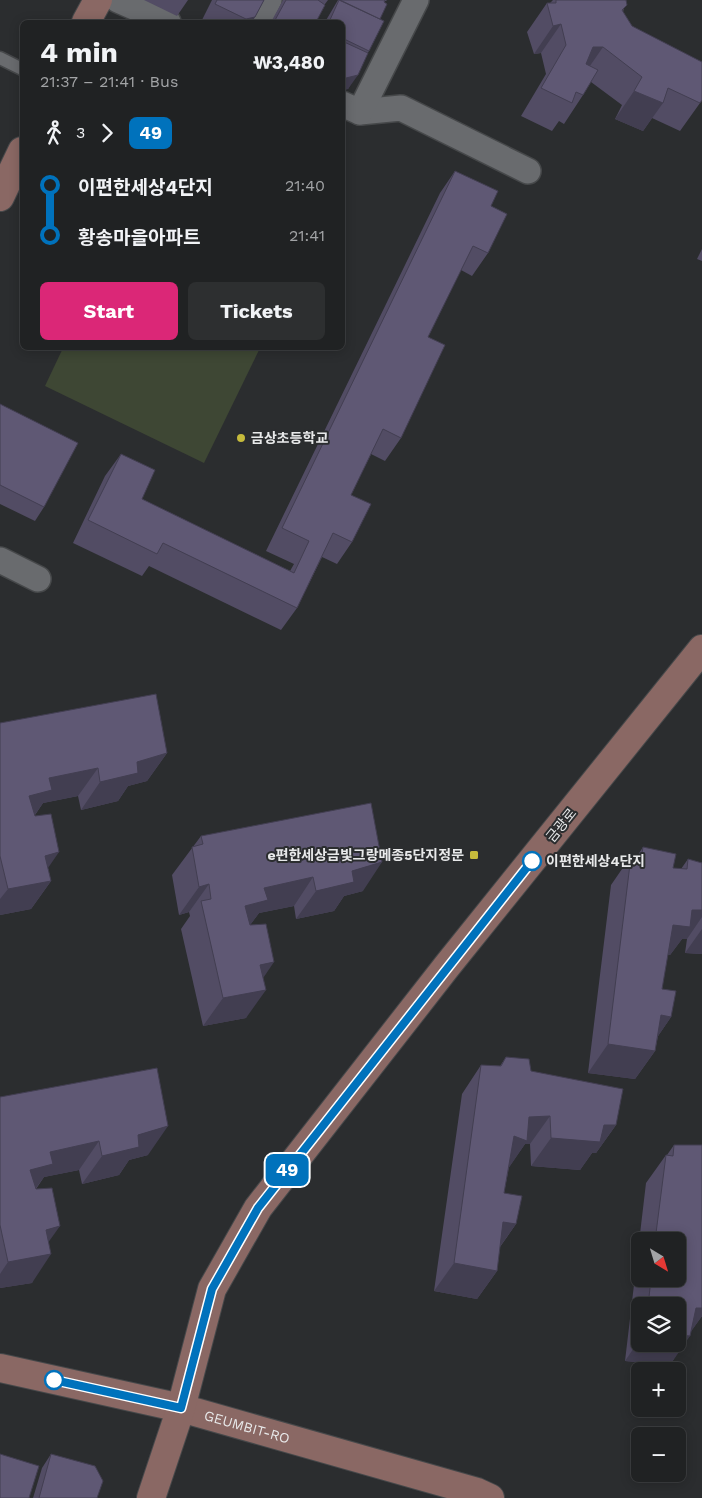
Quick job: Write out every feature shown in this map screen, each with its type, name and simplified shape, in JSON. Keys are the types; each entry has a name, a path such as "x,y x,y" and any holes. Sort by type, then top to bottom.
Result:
{"street":[{"path":"87,20 98,0"},
{"path":"118,0 163,20"},
{"path":"259,20 269,0"},
{"path":"351,108 416,0"},
{"path":"351,108 401,108 528,171"},
{"path":"3,182 20,154"},
{"path":"0,560 38,579"},
{"name":"금광로","path":"151,1498 181,1408 212,1289 258,1208 447,966 702,649"},
{"name":"GEUMBIT-RO","path":"0,1368 181,1408 480,1496"}],"lane":[{"path":"0,58 20,68"}],"green space":[{"path":"62,350 259,350 204,463 45,386"}],"building":[{"path":"217,0 264,0 255,17 246,19 215,4"},
{"path":"286,0 318,0 325,5 317,20 275,20"},
{"path":"339,0 384,21 369,51 345,39 345,20 330,20"},
{"path":"340,0 385,0 384,2 387,4 380,19"},
{"path":"556,0 626,0 627,5 622,10 632,26 702,62 702,100 700,103 668,88 663,103 634,91 642,77 603,47 593,47 586,64 598,70 583,95 576,92 572,103 541,88 566,45 561,24 553,26 547,3 556,3"},
{"path":"345,42 368,53 358,75 345,78"},
{"path":"455,171 498,191 491,206 507,214 488,253 473,246 428,337 445,345 401,438 383,429 351,495 371,504 352,542 333,533 297,608 163,543 157,554 88,520 121,454 155,470 142,499 294,573 309,541 282,528"},
{"path":"0,404 78,443 44,507 0,485"},
{"path":"156,694 167,753 137,762 138,773 100,782 98,768 49,778 52,790 29,796 35,816 51,814 59,852 45,856 51,881 8,889 0,856 0,723"},
{"path":"371,803 382,862 352,871 354,882 316,891 313,877 264,888 268,900 245,906 250,925 266,924 274,962 260,965 266,990 223,998 201,901 211,899 209,884 199,887 192,847 203,844 201,836"},
{"path":"643,847 676,854 673,868 687,869 688,859 702,863 702,910 692,910 690,927 673,925 662,989 676,991 671,1017 661,1015 655,1051 608,1044 631,856 641,859"},
{"path":"506,1057 529,1059 531,1071 623,1089 616,1125 604,1125 600,1142 551,1138 550,1116 529,1117 527,1141 514,1136 504,1193 522,1196 516,1224 503,1222 497,1271 454,1263 481,1065 501,1066"},
{"path":"157,1068 168,1126 138,1135 139,1147 102,1156 99,1141 50,1152 53,1164 30,1170 36,1189 52,1188 60,1226 46,1230 51,1254 8,1262 0,1225 0,1097"},
{"path":"674,1145 702,1145 702,1308 696,1308 690,1336 686,1336 686,1297 649,1297 650,1288 686,1288 686,1232 656,1232 666,1155 673,1156"},
{"path":"0,1454 39,1466 29,1498 0,1498"},
{"path":"51,1454 95,1466 103,1481 97,1498 39,1498"}],"bus line":[{"name":"49","path":"54,1380 181,1408 212,1289 258,1208 405,1019 532,861"}],"place":[{"name":"금상초등학교","path":"241,438"},
{"name":"e편한세상금빛그랑메종5단지정문","path":"474,855"},
{"name":"이편한세상4단지","path":"532,861"}]}
